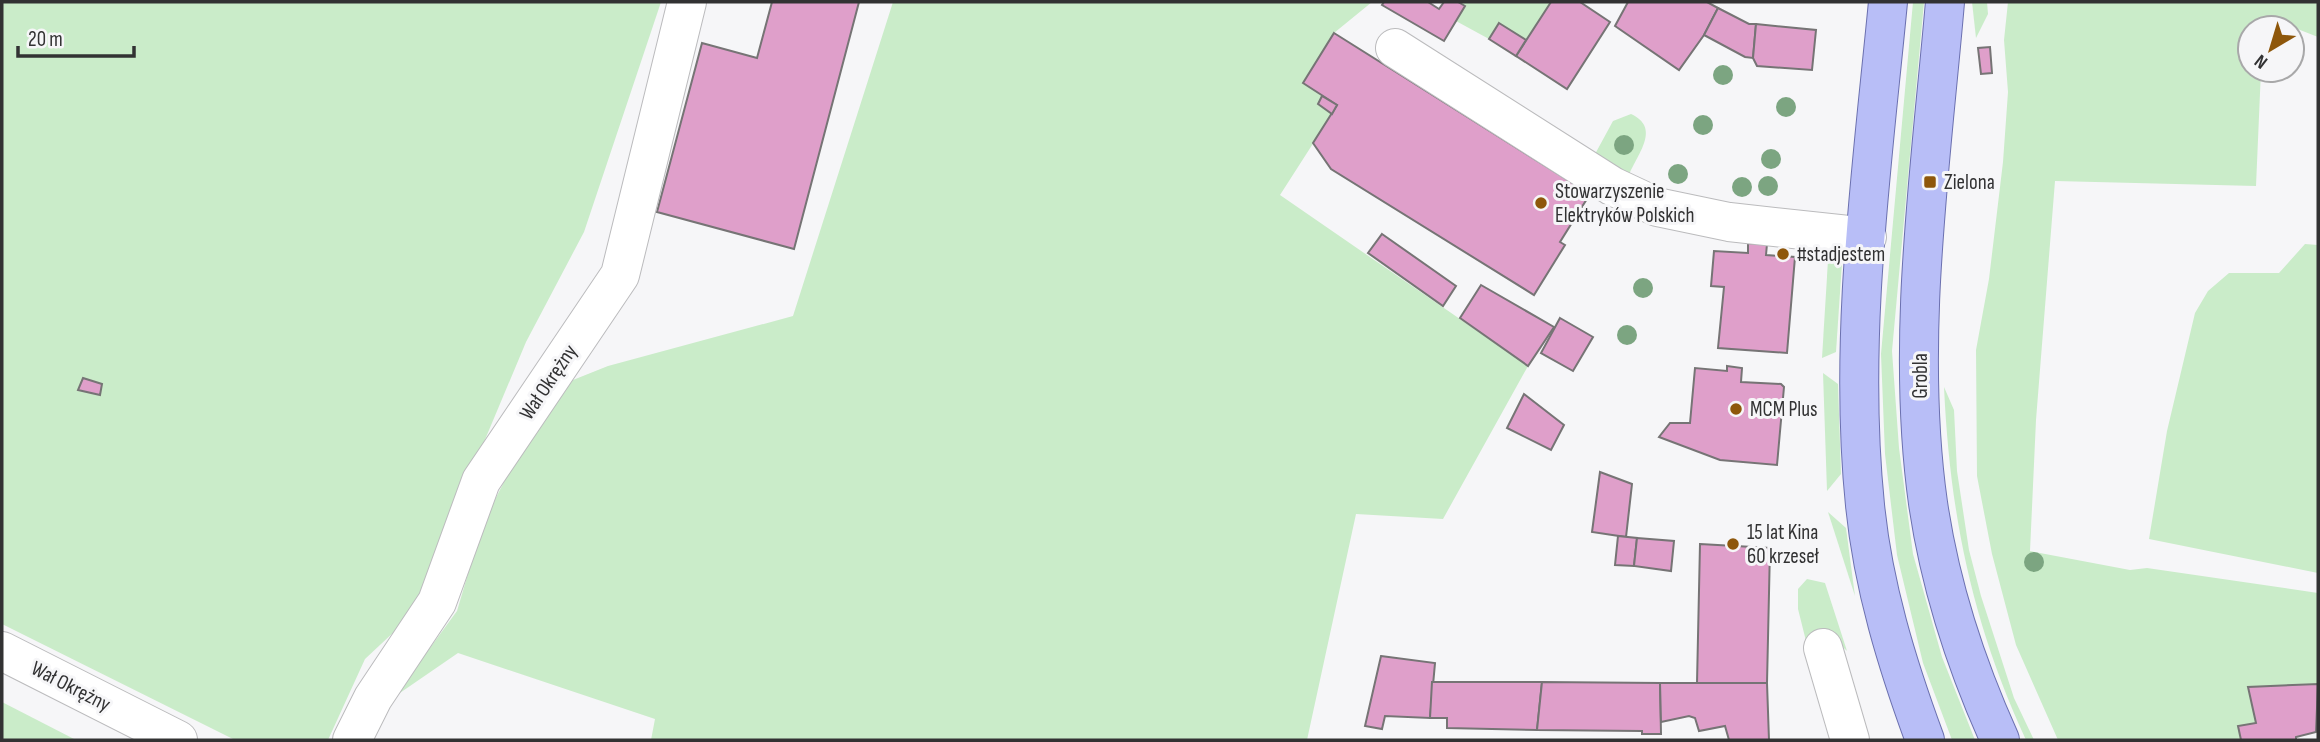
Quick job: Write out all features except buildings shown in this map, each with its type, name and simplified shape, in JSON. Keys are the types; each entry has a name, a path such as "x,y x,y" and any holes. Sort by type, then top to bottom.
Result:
{"main road":[{"path":"1888,2 1867,237 1859,366 1865,506 1884,613 1926,740"},
{"name":"Grobla","path":"1945,2 1922,284 1921,419 1928,503 1942,573 1959,635 2000,740"}],"street":[{"name":"Wał Okrężny","path":"352,740 373,698 437,602 481,481 620,275 687,2"},
{"path":"1395,48 1612,186 1657,207 1729,222 1867,237"},
{"path":"1823,648 1850,740"},
{"name":"Wał Okrężny","path":"2,651 177,740"}],"green space":[{"path":"2,2 661,2 584,232 526,342 411,616 365,659 328,740 235,740 2,624"},
{"path":"893,2 1372,2 1334,33 1303,82 1322,96 1318,104 1332,114 1280,195 1528,366 1443,519 1356,514 1307,740 651,740 655,719 458,653 394,697 457,611 483,523 525,441 573,380 608,366 793,316"},
{"path":"1458,2 1551,2 1526,40 1499,23 1489,39 1456,21 1465,6"},
{"path":"1913,2 1924,2 1892,351 1899,448 1913,554 1942,657 1975,740 1952,740 1923,663 1897,555 1885,454 1881,354"},
{"path":"1972,2 1987,2 1988,14 1976,38"},
{"path":"2008,2 2318,2 2318,37 2306,32 2306,14 2236,14 2236,84 2260,84 2256,186 2055,181 2036,420 2030,551 2130,570 2147,568 2318,593 2318,684 2249,687 2256,723 2238,727 2241,740 2058,740 2016,645 1992,554 1977,476 1976,350 1989,279 2003,162 2008,92 2004,40"},
{"path":"1631,114 1645,126 1646,134 1645,142 1629,175 1594,156 1613,121"},
{"path":"1829,244 1842,263 1836,352 1822,358"},
{"path":"2305,244 2318,245 2318,573 2149,539 2167,431 2195,313 2208,291 2229,273 2279,273"},
{"path":"1823,373 1838,384 1841,474 1827,491"},
{"path":"1944,387 1954,410 1957,471 1969,550 2014,698 2034,740 2026,740 2007,696 1991,653 1967,568 1952,480"},
{"path":"1828,512 1846,528 1855,596"},
{"path":"1807,579 1825,583 1847,651 1840,644 1810,657 1798,609 1798,589"},
{"path":"2,702 76,740 2,740"}],"place":[{"name":"Zielona","path":"1930,182"},
{"name":"Stowarzyszenie Elektryków Polskich","path":"1541,203"},
{"name":"#stadjestem","path":"1783,254"},
{"name":"MCM Plus","path":"1736,409"},
{"name":"15 lat Kina 60 krzeseł","path":"1733,544"}]}
